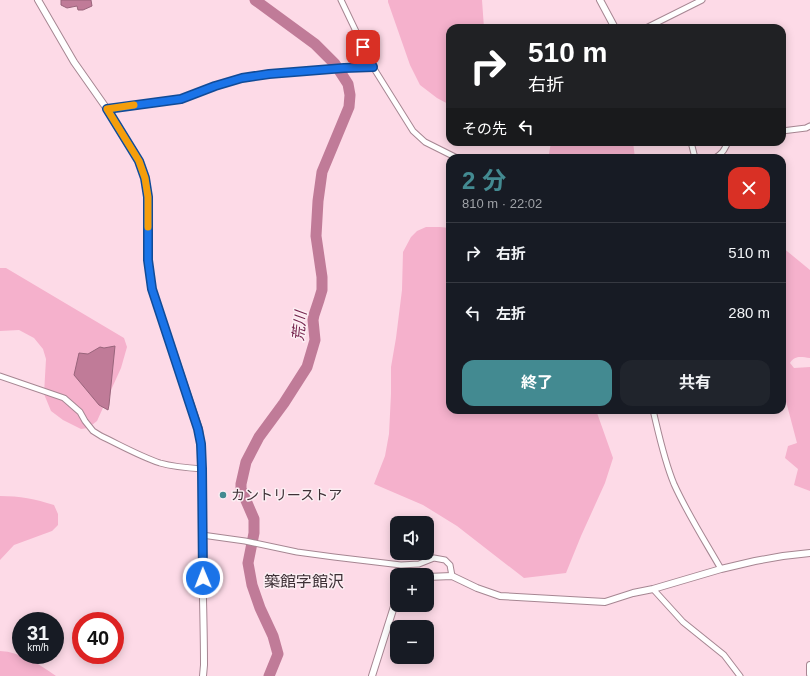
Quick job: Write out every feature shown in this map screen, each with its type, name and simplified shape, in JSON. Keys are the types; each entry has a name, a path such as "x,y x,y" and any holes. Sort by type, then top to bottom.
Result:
{"street":[{"path":"38,0 74,62 107,109 139,161 145,178 148,197 148,260 152,289 198,429 201,444 204,676"},
{"path":"341,0 373,67 413,131 425,142 449,154"},
{"path":"600,0 613,24"},
{"path":"654,24 702,0"},
{"path":"107,109 181,99 215,86 242,78 269,74 373,67"},
{"path":"786,130 806,128 810,126"},
{"path":"720,154 725,150 726,146"},
{"path":"0,376 64,398 80,412 93,431 150,459 178,467 202,469"},
{"path":"654,414 662,449 678,493 721,569"},
{"path":"202,535 334,557 401,565 419,564 434,558 445,560 450,565 452,576"},
{"path":"434,577 452,576 477,588 500,596 605,602 633,593 653,589 754,561 810,553"},
{"path":"653,589 683,622 724,655 740,676"},
{"path":"372,676 393,612"},
{"path":"810,665 810,674"}],"shaded area":[{"path":"61,0 91,0 92,6 83,10 78,10 77,6 67,8 61,5"},
{"path":"388,0 482,0 484,24 446,24 446,103 420,85 410,65"},
{"path":"550,146 634,146 634,154 549,154"},
{"path":"426,227 446,228 446,414 597,414 613,458 605,483 566,573 524,578 457,526 423,505 374,484 385,456 389,434 391,367 402,290 403,252 411,237 417,231"},
{"path":"786,250 810,270 810,358 796,358 790,363 794,368 810,367 810,491 794,485 798,469 785,458 788,446 797,443 786,401"},
{"path":"0,268 6,268 124,338 127,347 121,368 97,421 88,428 81,429 63,420 51,411 44,394 46,359 43,349 34,338 19,330 0,331"},
{"path":"115,346 108,410 99,405 74,375 79,353 88,354 100,347 104,348"},
{"path":"0,496 27,498 54,505 58,514 58,525 52,531 14,545 0,560"},
{"path":"0,651 12,653 12,664 38,664 56,676 0,676"}],"waterway":[{"name":"荒川","path":"255,0 315,44 335,64 348,84 350,95 349,107 322,172 318,201 316,236 322,277 322,290 313,320 315,340 307,367 284,403 259,437 246,462 241,484 241,489 254,519 254,533 248,563 252,585 260,608 273,636 278,654 269,676"}],"slow traffic":[{"path":"134,105 107,109 139,161 145,178 148,197 148,227"}],"place":[{"name":"カントリーストア","path":"223,495"}],"district":[{"name":"築館字館沢","path":"304,581"}],"route":[{"path":"203,578 202,469 201,444 198,429 152,289 148,260 148,197 145,178 139,161 107,109 181,99 215,86 242,78 269,74 373,67 363,47"}]}
